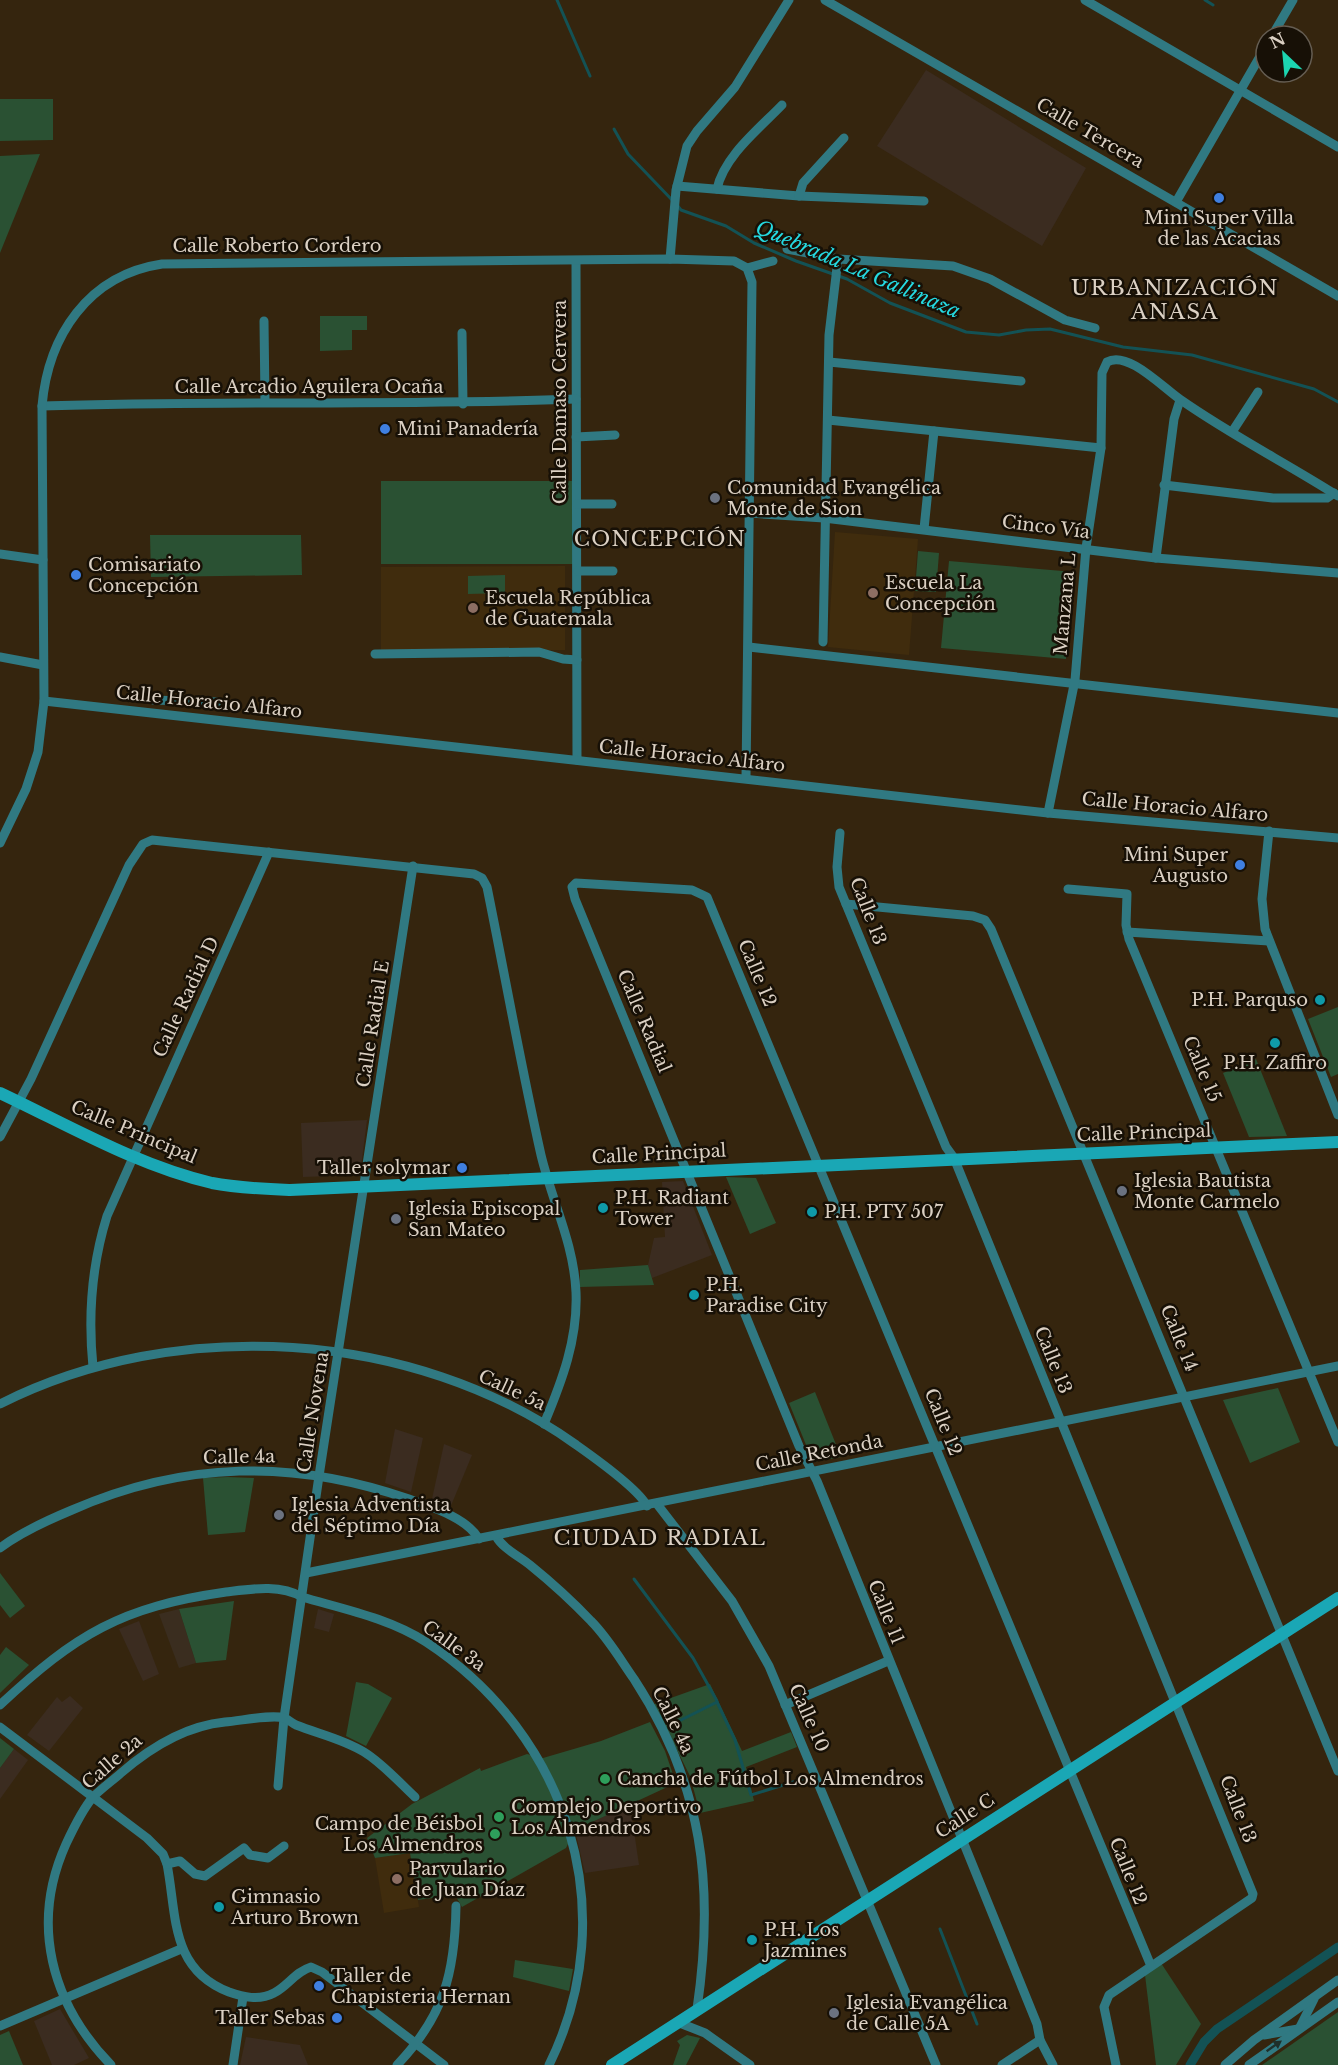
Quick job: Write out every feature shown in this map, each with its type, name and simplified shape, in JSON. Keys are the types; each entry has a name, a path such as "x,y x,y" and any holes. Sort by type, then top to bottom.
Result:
{"street":[{"path":"670,259 676,188 687,146 735,87 789,0"},
{"name":"Calle Tercera","path":"825,0 1338,296"},
{"path":"1085,0 1338,147"},
{"path":"1279,24 1293,0"},
{"path":"1176,202 1254,66"},
{"path":"717,189 723,173 735,155 782,105"},
{"path":"800,196 803,183 844,138"},
{"path":"676,188 924,201"},
{"path":"787,249 838,263 953,266 990,279 1065,320 1095,328"},
{"name":"Calle Roberto Cordero","path":"0,843 3,830 26,789 38,752 44,700 42,406 44,381 51,355 61,332 79,308 106,286 149,266 190,262 670,259 734,261 747,268"},
{"name":"Calle Damaso Cervera","path":"576,261 577,760"},
{"path":"746,778 752,282 747,268 773,261"},
{"path":"823,642 829,335 838,263"},
{"path":"264,321 265,402"},
{"path":"462,333 464,404"},
{"name":"Manzana L","path":"1048,813 1074,679 1086,548 1101,448 1102,373 1107,362 1117,358 1133,364 1180,400"},
{"path":"829,362 1021,381"},
{"path":"1232,432 1258,392"},
{"name":"Calle Arcadio Aguilera Ocaña","path":"42,406 265,402 464,404 576,399"},
{"path":"1156,558 1174,419 1180,400 1336,495"},
{"path":"828,420 1101,448"},
{"path":"924,529 934,430"},
{"path":"576,437 615,435"},
{"path":"1164,485 1273,498 1327,498 1336,495"},
{"path":"577,504 612,504"},
{"name":"Cinco Vía","path":"749,513 824,518 924,529 1156,558 1338,573"},
{"path":"0,554 44,560"},
{"path":"578,571 614,571"},
{"path":"749,647 1074,679 1338,712"},
{"path":"375,654 539,652 563,659 577,660"},
{"path":"0,657 43,665"},
{"name":"Calle Horacio Alfaro","path":"44,700 1048,813 1338,838"},
{"path":"153,700 217,702"},
{"path":"164,701 164,714"},
{"path":"1269,831 1262,899 1269,941 1338,1115"},
{"name":"Calle 13","path":"840,833 837,879 846,904 942,1136 954,1158 1253,1896 1151,1966"},
{"path":"0,1137 19,1102 129,865 143,844 152,840 413,866 474,874 482,878 487,887 541,1154 567,1239 576,1292 568,1362 544,1424"},
{"name":"Calle Radial D","path":"93,1367 93,1297 97,1256 107,1216 132,1155 268,852"},
{"name":"Calle Radial E","path":"365,1186 413,866"},
{"name":"Calle Radial","path":"688,1170 575,899 573,885 582,881 701,892"},
{"name":"Calle 15","path":"1068,889 1127,894 1126,932 1338,1442"},
{"name":"Calle 12","path":"701,892 711,904 936,1447 954,1496 1022,1651 1068,1771 1151,1966"},
{"name":"Calle 14","path":"846,904 972,916 985,920 991,929 1186,1397 1338,1771"},
{"path":"1126,932 1269,941"},
{"name":"Calle Principal","path":"0,1093 132,1155 187,1176 232,1186 290,1190 1338,1142"},
{"name":"Calle 11","path":"688,1170 1037,2024 1040,2040 1053,2065"},
{"name":"Calle Novena","path":"278,1786 284,1718 319,1476 365,1186"},
{"name":"Calle 5a","path":"0,1404 93,1367 156,1354 224,1346 285,1346 339,1351 432,1374 498,1401 544,1424 595,1458 641,1497 647,1506"},
{"name":"Calle Retonda","path":"306,1573 1338,1366"},
{"name":"Calle 4a","path":"0,1548 57,1516 109,1494 154,1480 223,1471 319,1476 384,1491 430,1507 472,1530 479,1539"},
{"name":"Calle 10","path":"657,1504 732,1601 753,1635 785,1705 936,2065"},
{"name":"Calle 4a","path":"496,1536 502,1544 568,1599 605,1637 663,1730 691,1805 703,1865 706,1949 697,2009"},
{"name":"Calle 3a","path":"0,1705 45,1662 99,1628 142,1609 247,1589 289,1589 302,1597 389,1623 424,1641 452,1661 486,1691 507,1716 552,1781 571,1834 578,1870 583,1927 576,1984 567,2020 549,2065"},
{"name":"Calle C","path":"612,2065 1338,1598"},
{"path":"785,1705 888,1661"},
{"name":"Calle 2a","path":"111,2065 89,2042 63,1999 54,1971 47,1932 49,1898 57,1864 93,1798 152,1748 182,1733 211,1724 284,1718 365,1752 416,1797"},
{"path":"0,1727 147,1838 163,1854 167,1864 181,1949 199,1974 219,1988 243,1997 273,1993 300,1970 311,1967 322,1972 444,2065"},
{"path":"167,1864 180,1862 195,1874 205,1876 244,1848 250,1855 268,1858 284,1846"},
{"path":"397,2065 417,2044 436,2013 450,1978 456,1906"},
{"path":"0,2026 181,1949"},
{"path":"1116,2065 1105,2003 1113,1992 1151,1966"},
{"path":"1225,2065 1254,2040 1338,1980"},
{"path":"1299,2029 1318,1993"},
{"path":"233,2065 243,1997"},
{"path":"1249,2065 1338,2002"},
{"path":"677,2022 705,2033 750,2065"},
{"path":"1254,2040 1276,2031 1299,2029"},
{"path":"1002,2065 1040,2040"}],"shaded area":[{"path":"926,70 1086,168 1042,246 877,146"},
{"name":"Escuela La Concepción","path":"835,532 918,539 909,655 828,647"},
{"name":"Escuela República de Guatemala","path":"565,566 565,650 381,651 381,567"},
{"path":"367,1120 360,1175 303,1177 301,1123"},
{"path":"683,1181 712,1255 652,1278 648,1265 654,1238 665,1237 662,1182"},
{"path":"395,1429 423,1438 411,1492 385,1483"},
{"path":"444,1444 472,1455 450,1508 432,1499"},
{"path":"179,1609 196,1663 179,1668 159,1614"},
{"path":"318,1609 334,1614 329,1632 314,1628"},
{"path":"139,1621 159,1674 143,1681 119,1629"},
{"path":"70,1696 83,1708 49,1751 27,1735 57,1697 62,1702"},
{"path":"14,1749 28,1760 0,1799 0,1768"},
{"path":"630,1804 639,1865 585,1873 575,1830"},
{"name":"Parvulario de Juan Díaz","path":"410,1853 419,1907 384,1913 375,1858"},
{"path":"60,2009 89,2058 74,2065 52,2065 34,2021"},
{"path":"246,2037 300,2045 308,2065 240,2065"}],"green space":[{"path":"0,99 53,99 53,140 0,141"},
{"path":"40,154 0,253 0,156"},
{"path":"320,316 367,316 367,330 352,330 352,350 320,351"},
{"path":"381,481 574,481 573,564 381,564"},
{"path":"150,535 301,535 302,575 151,577"},
{"path":"918,551 939,553 936,592 915,591"},
{"path":"949,561 1074,572 1066,659 941,648"},
{"path":"505,575 505,593 468,594 468,576"},
{"path":"1338,1007 1338,1074 1331,1077 1308,1019"},
{"path":"1256,1059 1287,1136 1249,1137 1223,1073"},
{"path":"726,1177 756,1178 776,1223 750,1234"},
{"path":"648,1265 654,1285 580,1287 580,1270"},
{"path":"1278,1388 1300,1442 1250,1463 1223,1400"},
{"path":"815,1392 841,1457 813,1462 789,1403"},
{"path":"203,1478 254,1478 245,1532 208,1535"},
{"path":"0,1573 25,1606 10,1618 0,1605"},
{"path":"234,1601 226,1660 196,1663 179,1609"},
{"path":"6,1647 29,1665 0,1693 0,1655"},
{"path":"356,1682 368,1684 392,1698 366,1746 346,1736"},
{"path":"710,1684 742,1751 791,1732 797,1747 746,1767 754,1801 700,1813 690,1776 654,1704"},
{"name":"Complejo Deportivo Los Almendros","path":"650,1722 665,1751 676,1783 575,1830 566,1848 462,1907 455,1895 418,1900 410,1853 375,1858 367,1838 412,1804 480,1768 481,1771 527,1754 543,1758 601,1741"},
{"path":"0,1738 14,1749 0,1768"},
{"path":"515,1960 573,1969 569,1991 513,1977"},
{"path":"1161,1963 1201,2024 1176,2065 1156,2065 1145,1975"},
{"path":"1338,2012 1338,2065 1262,2065"},
{"path":"9,2031 23,2065 0,2065 0,2035"},
{"path":"687,2035 700,2038 686,2065 673,2065 680,2045 677,2041"}],"waterway":[{"name":"Quebrada La Gallinaza","path":"557,0 590,76"},
{"path":"1205,0 1213,5"},
{"name":"Quebrada La Gallinaza","path":"614,129 628,154 673,201"},
{"name":"Quebrada La Gallinaza","path":"677,205 681,210 726,226 754,243 847,279 890,303 966,332 999,335 1026,330 1050,329 1123,347 1192,355 1314,389 1338,402"},
{"path":"634,1579 693,1658 717,1701"},
{"path":"669,1726 717,1702 735,1740 751,1795 809,1777"},
{"path":"940,1929 977,2024"},
{"path":"1190,2065 1204,2042 1217,2029 1338,1947"}],"place":[{"name":"Mini Super Villa de las Acacias","path":"1219,198"},
{"name":"Mini Panadería","path":"385,429"},
{"name":"Comunidad Evangélica Monte de Sion","path":"715,498"},
{"name":"Comisariato Concepción","path":"76,575"},
{"name":"Escuela La Concepción","path":"873,593"},
{"name":"Escuela República de Guatemala","path":"473,608"},
{"name":"Mini Super Augusto","path":"1240,865"},
{"name":"P.H. Parquso","path":"1320,1000"},
{"name":"P.H. Zaffiro","path":"1275,1043"},
{"name":"Taller solymar","path":"462,1168"},
{"name":"Iglesia Bautista Monte Carmelo","path":"1122,1191"},
{"name":"P.H. Radiant Tower","path":"603,1208"},
{"name":"P.H. PTY 507","path":"812,1212"},
{"name":"Iglesia Episcopal San Mateo","path":"396,1219"},
{"name":"P.H. Paradise City","path":"694,1295"},
{"name":"Iglesia Adventista del Séptimo Día","path":"279,1515"},
{"name":"Cancha de Fútbol Los Almendros","path":"605,1779"},
{"name":"Complejo Deportivo Los Almendros","path":"499,1817"},
{"name":"Campo de Béisbol Los Almendros","path":"495,1834"},
{"name":"Parvulario de Juan Díaz","path":"397,1879"},
{"name":"Gimnasio Arturo Brown","path":"219,1907"},
{"name":"P.H. Los Jazmines","path":"752,1940"},
{"name":"Taller de Chapisteria Hernan","path":"319,1986"},
{"name":"Iglesia Evangélica de Calle 5A","path":"834,2013"},
{"name":"Taller Sebas","path":"337,2018"}],"district":[{"name":"URBANIZACIÓN ANASA","path":"1175,300"},
{"name":"CONCEPCIÓN","path":"660,539"},
{"name":"CIUDAD RADIAL","path":"660,1538"}]}
